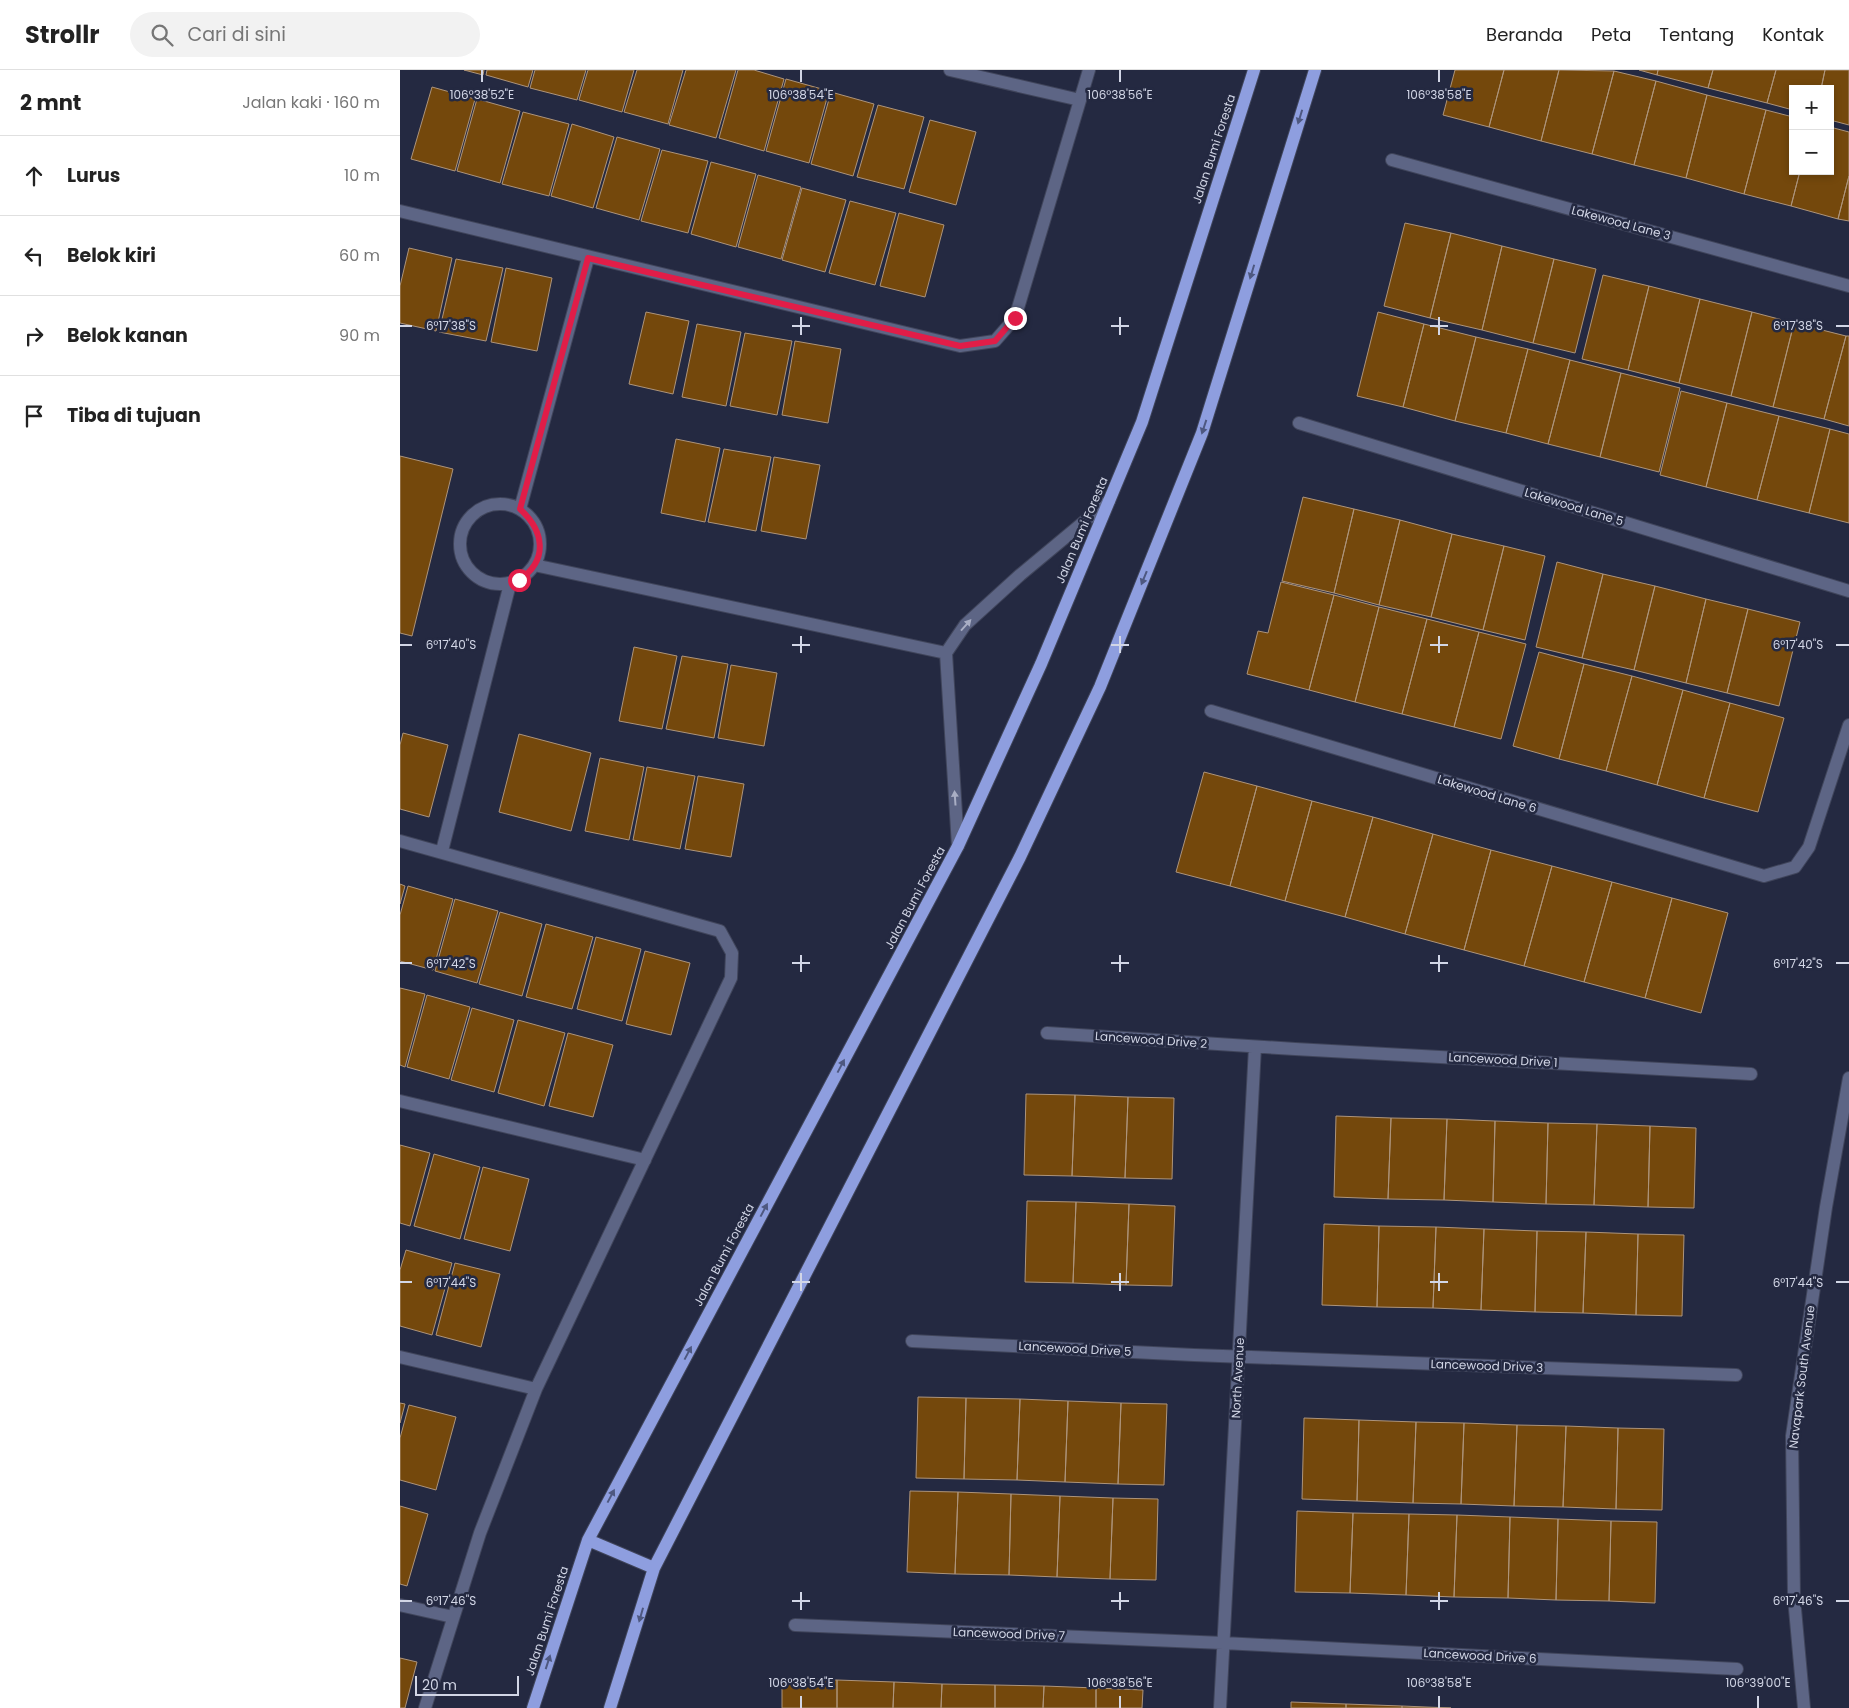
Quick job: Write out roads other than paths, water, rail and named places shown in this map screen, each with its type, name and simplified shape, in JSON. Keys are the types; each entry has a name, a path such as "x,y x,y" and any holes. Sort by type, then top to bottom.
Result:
{"main road":[{"name":"Jalan Bumi Foresta","path":"533,1708 588,1540 958,846 1041,664 1142,422 1254,70"},
{"path":"610,1708 654,1568 1020,857 1100,687 1202,433 1315,70"},
{"path":"588,1540 654,1568"}],"street":[{"path":"950,70 1080,100"},
{"path":"400,211 588,258 960,346 995,341 1015,318 1089,70"},
{"name":"Lakewood Lane 3","path":"1392,160 1849,286"},
{"path":"520,509 588,258"},
{"name":"Lakewood Lane 5","path":"1298,423 1849,591"},
{"path":"958,846 946,653 965,625 1020,575 1109,501"},
{"path":"503,504 520,509 532,520 539,534 540,550 534,565 528,574 510,584 492,584 476,577 464,564 459,547 462,530 471,516 486,507 503,504"},
{"path":"534,565 946,653"},
{"path":"442,852 510,584"},
{"name":"Lakewood Lane 6","path":"1211,712 1764,876 1795,867 1809,848 1849,725"},
{"path":"400,841 720,931 732,953 731,978 536,1389 480,1533 425,1708"},
{"name":"Lancewood Drive 2","path":"1047,1033 1256,1047"},
{"name":"Lancewood Drive 1","path":"1256,1047 1751,1074"},
{"name":"North Avenue","path":"1220,1708 1256,1047"},
{"name":"Navapark South Avenue","path":"1804,1708 1794,1598 1792,1436 1826,1207 1849,1078"},
{"path":"400,1101 645,1160"},
{"name":"Lancewood Drive 5","path":"912,1341 1239,1356"},
{"name":"Lancewood Drive 3","path":"1239,1356 1736,1375"},
{"path":"400,1357 536,1389"},
{"path":"400,1605 453,1617"},
{"name":"Lancewood Drive 7","path":"795,1625 1223,1643"},
{"name":"Lancewood Drive 6","path":"1223,1643 1737,1669"}]}
